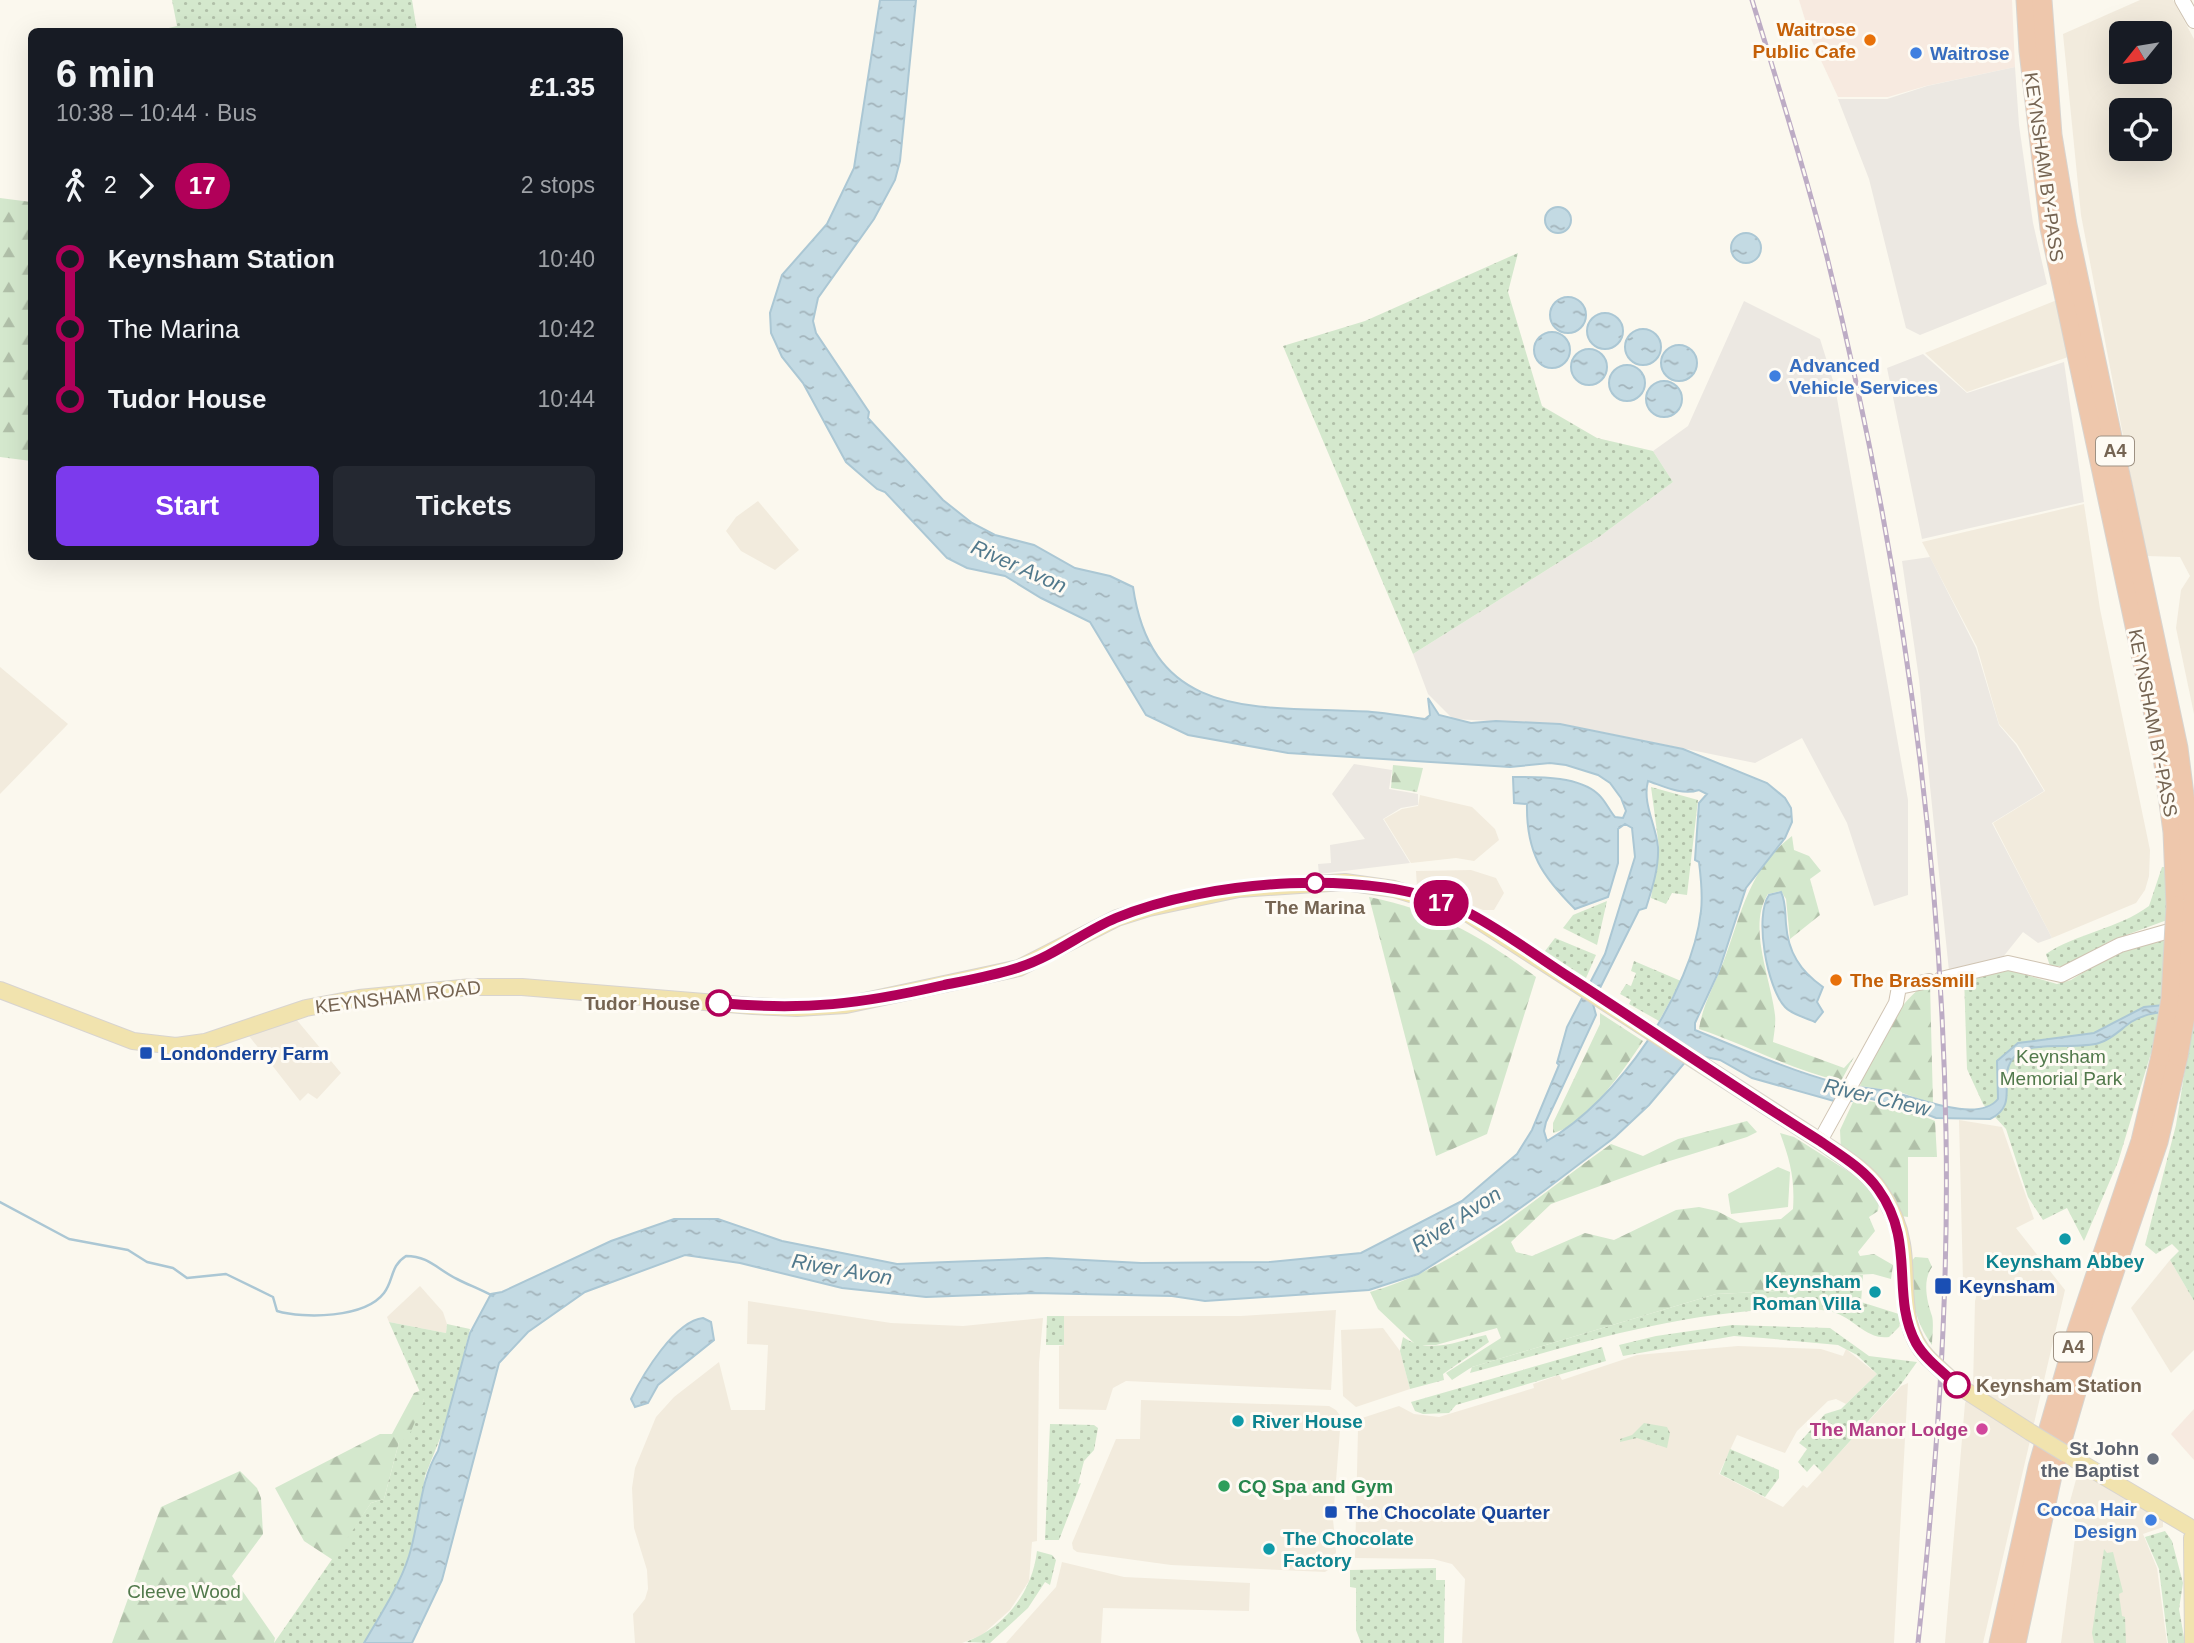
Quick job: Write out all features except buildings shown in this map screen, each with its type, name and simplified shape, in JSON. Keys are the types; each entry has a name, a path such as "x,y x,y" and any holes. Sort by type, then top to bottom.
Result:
{"highway":[{"name":"KEYNSHAM BY-PASS","path":"2026,0 2031,76 2050,228 2163,757 2184,903"},
{"name":"KEYNSHAM BY-PASS","path":"1999,1643 2038,1467 2077,1331 2188,999 2184,903 2188,826 2178,748 2067,225 2052,135 2042,0"},
{"name":"KEYNSHAM BY-PASS","path":"2016,1643 2053,1471 2093,1334 2158,1142 2170,1056"}],"main road":[{"name":"KEYNSHAM ROAD","path":"0,990 133,1041 176,1046 205,1042 306,1008 359,998 472,986 522,987 753,1006 797,1008 846,1005 1019,968 1117,918 1149,908 1239,889 1345,882 1419,895 1462,910 1540,959 1820,1141 1869,1179 1891,1210 1902,1245 1909,1322 1924,1353 1957,1385 2192,1531"},
{"path":"2192,1531 2193,1643"}],"street":[{"path":"2182,0 2194,21"},
{"path":"1820,1141 1896,1003 1899,987 2008,963 2061,975 2120,946 2194,923"}],"shaded area":[{"name":"Waitrose","path":"1799,0 2012,0 2015,67 1888,97 1838,97 1811,39"},
{"path":"2140,0 2173,0 2194,39 2194,714 2176,628 2181,590 2190,576 2180,557 2146,556 2081,215 2063,34"},
{"path":"2015,67 2019,125 2033,223 2047,284 1920,335 1906,328 1869,179 1838,99 1887,99 1927,86"},
{"path":"2057,300 2071,356 1967,392 1925,353"},
{"path":"1744,301 1820,339 1835,387 1908,800 1908,895 1874,906 1847,823 1802,738 1755,763 1568,725 1453,719 1428,694 1413,654 1599,537 1673,482 1653,451 1688,426"},
{"path":"1923,354 1967,393 2064,362 2084,502 1922,539 1887,368"},
{"path":"758,501 799,550 775,570 741,551 726,531 736,517"},
{"path":"2084,504 2100,609 2150,850 2149,876 2145,890 2136,903 2052,938 1993,823 2045,791 2017,744 1999,724 1977,647 1922,542"},
{"path":"1930,557 1976,648 1999,725 2016,745 2044,791 1992,823 2052,938 2038,943 2023,932 2003,957 1949,971 1919,679 1902,561"},
{"path":"0,667 68,724 0,794"},
{"path":"1354,764 1392,770 1389,789 1418,794 1418,805 1401,808 1383,819 1410,863 1319,874 1318,864 1331,863 1330,845 1365,839 1332,794"},
{"path":"1420,795 1472,807 1495,829 1499,840 1474,861 1456,858 1411,863 1384,819 1402,809 1418,806"},
{"path":"1471,870 1496,878 1504,893 1494,910 1483,910 1436,891 1417,887 1416,871"},
{"path":"296,1019 341,1073 317,1099 308,1093 300,1101 249,1036"},
{"path":"1959,1120 2002,1127 2034,1219 2016,1228 2065,1290 1983,1643 1945,1643 1965,1403 1973,1388 1975,1301 1979,1285 1963,1281"},
{"path":"2170,1260 2194,1301 2194,1350 2171,1373 2131,1308"},
{"path":"420,1286 443,1312 447,1324 446,1333 389,1322 387,1317"},
{"path":"748,1301 891,1323 963,1326 1043,1318 1039,1363 1037,1541 1032,1542 1029,1581 1010,1610 982,1635 962,1643 635,1643 633,1614 645,1599 648,1589 647,1570 634,1528 632,1488 635,1468 656,1417 674,1397 719,1362 731,1410 765,1410 768,1345 747,1344"},
{"path":"1336,1310 1331,1390 1126,1381 1113,1388 1106,1410 1059,1409 1059,1346 1064,1345 1064,1316 1241,1316"},
{"path":"1383,1328 1400,1351 1410,1389 1356,1407 1343,1396 1341,1330"},
{"path":"1738,1346 1821,1349 1843,1356 1846,1349 1877,1374 1846,1404 1836,1399 1828,1401 1797,1431 1785,1453 1737,1435 1719,1474 1783,1507 1803,1485 1807,1488 1901,1386 1908,1383 1894,1643 1462,1643 1465,1579 1452,1564 1433,1559 1355,1558 1358,1429 1362,1418 1399,1406 1414,1414 1439,1417 1534,1388 1533,1384 1559,1375 1562,1380 1637,1355"},
{"path":"1141,1400 1329,1406 1336,1410 1341,1417 1333,1519 1336,1552 1331,1568 1325,1572 1171,1565 1077,1552 1073,1549 1072,1543 1116,1439 1140,1439"},
{"path":"2194,1409 2194,1460 2171,1434"},
{"path":"2082,1470 2163,1518 2163,1527 2143,1534 2157,1568 2167,1643 2061,1643 2077,1523 2067,1512 2077,1476"},
{"path":"1062,1562 1124,1577 1250,1583 1249,1611 1103,1608 1101,1643 1006,1643 1056,1587"}],"green space":[{"path":"172,0 412,0 417,28 169,28 177,26"},
{"path":"0,198 28,202 28,461 0,457"},
{"path":"1518,253 1508,292 1542,406 1597,438 1653,451 1673,482 1599,537 1413,654 1283,346 1365,321"},
{"path":"1393,765 1423,768 1417,792 1391,788"},
{"path":"1651,787 1698,800 1687,895 1672,893 1666,904 1651,898 1659,847"},
{"path":"1792,836 1794,850 1809,856 1821,871 1810,879 1820,915 1790,939 1786,899 1781,891 1768,894 1762,907 1760,937 1775,1015 1773,1042 1844,1068 1854,1057 1841,1081 1804,1070 1699,1029 1706,1003 1748,894 1765,863"},
{"path":"2162,867 2168,867 2167,920 2110,941 2070,966 2050,966 2046,954 2137,914 2149,906"},
{"path":"1369,897 1437,917 1497,949 1536,977 1487,1134 1436,1156"},
{"path":"1607,901 1597,945 1563,928 1573,915"},
{"name":"Keynsham Memorial Park","path":"2194,929 2194,1301 2170,1260 2179,1251 2172,1244 2156,1254 2145,1245 2176,1125 2187,1057 2151,1053 2118,1162 2084,1241 2067,1208 2043,1220 2028,1197 2006,1129 1983,1104 1967,1069 1964,976 2009,970 2057,984 2071,980 2111,955"},
{"path":"1555,938 1596,955 1586,978 1545,951"},
{"path":"1634,961 1681,981 1659,1021 1629,1004 1631,1000 1620,994 1626,984 1631,986 1636,973 1631,971"},
{"path":"1925,984 1930,984 1933,1104 1900,1092 1860,1086 1870,1058 1885,1030 1903,1005"},
{"path":"1600,1013 1643,1041 1591,1108 1566,1128 1553,1133 1553,1123 1600,1024"},
{"path":"1863,1100 1901,1107 1935,1121 1937,1157 1908,1157 1908,1217 1901,1216 1883,1181 1841,1151 1840,1130 1853,1102"},
{"path":"1747,1121 1757,1132 1551,1204 1511,1242 1516,1252 1532,1256 1585,1233 1614,1240 1676,1210 1699,1207 1717,1211 1740,1223 1781,1219 1793,1209 1793,1188 1787,1152 1780,1133 1794,1137 1862,1180 1879,1203 1878,1211 1869,1217 1875,1231 1858,1252 1860,1256 1874,1254 1893,1265 1891,1279 1873,1274 1853,1275 1823,1289 1716,1294 1472,1367 1452,1380 1446,1373 1501,1338 1497,1328 1436,1345 1416,1345 1378,1309 1370,1292 1436,1266 1466,1248 1526,1208 1611,1144 1643,1156 1678,1139"},
{"path":"1778,1167 1790,1172 1788,1207 1731,1214 1728,1194"},
{"path":"1915,1257 1928,1258 1932,1267 1926,1285 1933,1319 1932,1345 1914,1306 1910,1263"},
{"path":"1853,1275 1863,1275 1861,1302 1902,1315 1899,1327 1889,1337 1873,1335 1840,1315 1827,1311 1745,1311 1665,1323 1470,1373 1472,1367 1716,1294 1823,1289"},
{"path":"1047,1316 1064,1316 1064,1345 1046,1345"},
{"path":"389,1322 446,1333 447,1324 470,1329 447,1421 425,1476 420,1516 409,1557 397,1586 364,1643 274,1643 371,1503 384,1499 399,1442 424,1401"},
{"path":"1732,1325 1830,1328 1869,1356 1917,1362 1899,1387 1822,1472 1814,1464 1807,1472 1798,1462 1807,1449 1799,1443 1825,1414 1841,1409 1877,1374 1857,1355 1838,1345 1734,1336 1623,1356 1619,1345 1656,1336"},
{"path":"1486,1335 1489,1342 1443,1374 1444,1380 1410,1389 1400,1351 1403,1337 1433,1346"},
{"path":"1602,1347 1606,1361 1456,1405 1449,1413 1423,1414 1415,1411 1411,1402"},
{"path":"422,1390 424,1401 408,1438 399,1442 384,1499 371,1503 333,1560 304,1541 275,1488 380,1434 392,1434 414,1393"},
{"path":"1644,1423 1667,1427 1670,1433 1667,1448 1637,1438 1620,1442 1620,1439 1632,1435"},
{"path":"1050,1424 1094,1425 1098,1428 1094,1450 1084,1461 1078,1484 1081,1483 1059,1540 1045,1540"},
{"path":"1730,1449 1779,1470 1779,1478 1765,1497 1720,1474"},
{"name":"Cleeve Wood","path":"240,1471 257,1488 261,1498 263,1534 232,1576 275,1638 274,1643 112,1643 161,1507"},
{"path":"2165,1531 2172,1541 2183,1583 2179,1609 2185,1643 2168,1643 2159,1569 2145,1537"},
{"path":"2104,1549 2107,1553 2113,1552 2123,1592 2119,1594 2122,1616 2125,1617 2126,1643 2094,1643 2092,1633"},
{"path":"1037,1551 1052,1555 1056,1560 1050,1585 1045,1582 1028,1608 990,1643 966,1642 993,1627 1014,1607 1029,1581"},
{"path":"1436,1568 1436,1580 1445,1580 1444,1643 1361,1643 1356,1630 1356,1588 1350,1587 1350,1570"}],"water":[{"path":"880,0 916,0 900,161 895,180 874,219 818,298 813,321 816,333 869,412 868,418 943,500 972,523 995,535 1034,545 1075,568 1110,576 1133,587 1145,632 1164,664 1189,686 1220,699 1255,706 1372,712 1425,719 1430,715 1428,698 1439,715 1471,723 1496,721 1560,724 1683,749 1767,783 1785,798 1791,808 1792,822 1785,838 1746,888 1719,971 1695,1023 1695,1030 1819,1078 1889,1091 1949,1107 1977,1109 1989,1106 1998,1099 1997,1061 2018,1043 2094,1033 2144,1007 2194,1002 2194,1011 2146,1015 2099,1043 2043,1046 2023,1050 2010,1063 2004,1106 1990,1119 1936,1118 1908,1107 1867,1098 1841,1103 1752,1078 1720,1060 1692,1054 1649,1105 1615,1137 1545,1190 1501,1222 1418,1274 1369,1290 1205,1301 1172,1296 1033,1293 926,1297 842,1288 740,1263 685,1255 585,1292 528,1332 499,1363 442,1580 412,1643 364,1643 405,1567 413,1543 427,1476 438,1451 470,1333 491,1294 502,1292 611,1241 674,1219 718,1219 782,1241 897,1264 1047,1258 1141,1263 1269,1262 1361,1253 1462,1201 1517,1154 1532,1130 1559,1065 1557,1063 1567,1027 1605,954 1635,857 1632,828 1625,824 1618,829 1618,863 1608,897 1575,909 1553,886 1538,862 1529,836 1527,804 1514,803 1513,777 1558,779 1590,788 1600,796 1615,817 1623,818 1626,811 1621,798 1610,783 1598,775 1550,763 1510,767 1288,753 1188,735 1146,715 1090,622 1041,598 1005,576 967,568 947,558 885,492 877,489 846,462 803,383 782,357 771,333 770,313 782,275 827,224 854,168","holes":["1648,781 1679,791 1699,790 1707,794 1699,803 1695,860 1699,862 1702,898 1695,942 1667,1009 1625,1072 1600,1100 1574,1123 1547,1141 1544,1131 1546,1122 1596,1015 1593,1004 1639,910 1646,908 1651,893 1658,847 1648,806"]},
{"path":"1558,207 1567,211 1571,220 1567,229 1558,233 1549,229 1545,220 1549,211"},
{"path":"1746,233 1757,237 1761,248 1757,259 1746,263 1735,259 1731,248 1735,237"},
{"path":"1568,297 1581,302 1586,315 1581,328 1568,333 1555,328 1550,315 1555,302"},
{"path":"1605,313 1618,318 1623,331 1618,344 1605,349 1592,344 1587,331 1592,318"},
{"path":"1643,329 1656,334 1661,347 1656,360 1643,365 1630,360 1625,347 1630,334"},
{"path":"1552,332 1565,337 1570,350 1565,363 1552,368 1539,363 1534,350 1539,337"},
{"path":"1679,345 1692,350 1697,363 1692,376 1679,381 1666,376 1661,363 1666,350"},
{"path":"1589,349 1602,354 1607,367 1602,380 1589,385 1576,380 1571,367 1576,354"},
{"path":"1627,365 1640,370 1645,383 1640,396 1627,401 1614,396 1609,383 1614,370"},
{"path":"1664,381 1677,386 1682,399 1677,412 1664,417 1651,412 1646,399 1651,386"},
{"path":"1781,892 1789,943 1802,967 1823,987 1817,1002 1823,1012 1815,1022 1785,1007 1768,969 1763,935 1765,905 1769,895"},
{"path":"703,1318 711,1322 714,1340 658,1385 648,1403 635,1407 631,1399 661,1350 682,1328"}],"waterway":[{"path":"0,1202 69,1239 128,1250 147,1262 173,1268 187,1278 226,1274 273,1297 277,1311 289,1314 334,1314 363,1307 384,1293 397,1264 406,1256 421,1258 493,1296"}],"railway":[{"path":"1752,0 1810,192 1852,365 1895,583 1925,802 1942,1023 1946,1198 1940,1389 1918,1643"}],"bus line":[{"name":"17","path":"719,1003 797,1008 846,1005 901,995 1019,968 1117,918 1199,896 1239,889 1345,882 1419,895 1462,910 1712,1070 1862,1172 1877,1186 1896,1222 1902,1245 1905,1305 1915,1341 1923,1353 1957,1385"}],"place":[{"name":"Waitrose Public Cafe","path":"1870,40"},
{"name":"Waitrose","path":"1916,53"},
{"name":"Advanced Vehicle Services","path":"1775,376"},
{"name":"The Marina","path":"1315,883"},
{"name":"The Brassmill","path":"1836,980"},
{"name":"Tudor House","path":"719,1003"},
{"name":"Londonderry Farm","path":"146,1053"},
{"name":"Keynsham Abbey","path":"2065,1239"},
{"name":"Keynsham","path":"1943,1286"},
{"name":"Keynsham Roman Villa","path":"1875,1292"},
{"name":"Keynsham Station","path":"1957,1385"},
{"name":"River House","path":"1238,1421"},
{"name":"The Manor Lodge","path":"1982,1429"},
{"name":"St John the Baptist","path":"2153,1459"},
{"name":"CQ Spa and Gym","path":"1224,1486"},
{"name":"The Chocolate Quarter","path":"1331,1512"},
{"name":"Cocoa Hair Design","path":"2151,1520"},
{"name":"The Chocolate Factory","path":"1269,1549"}],"water label":[{"name":"River Avon","path":"1019,566"},
{"name":"River Chew","path":"1877,1097"},
{"name":"River Avon","path":"1456,1219"},
{"name":"River Avon","path":"842,1269"}]}
